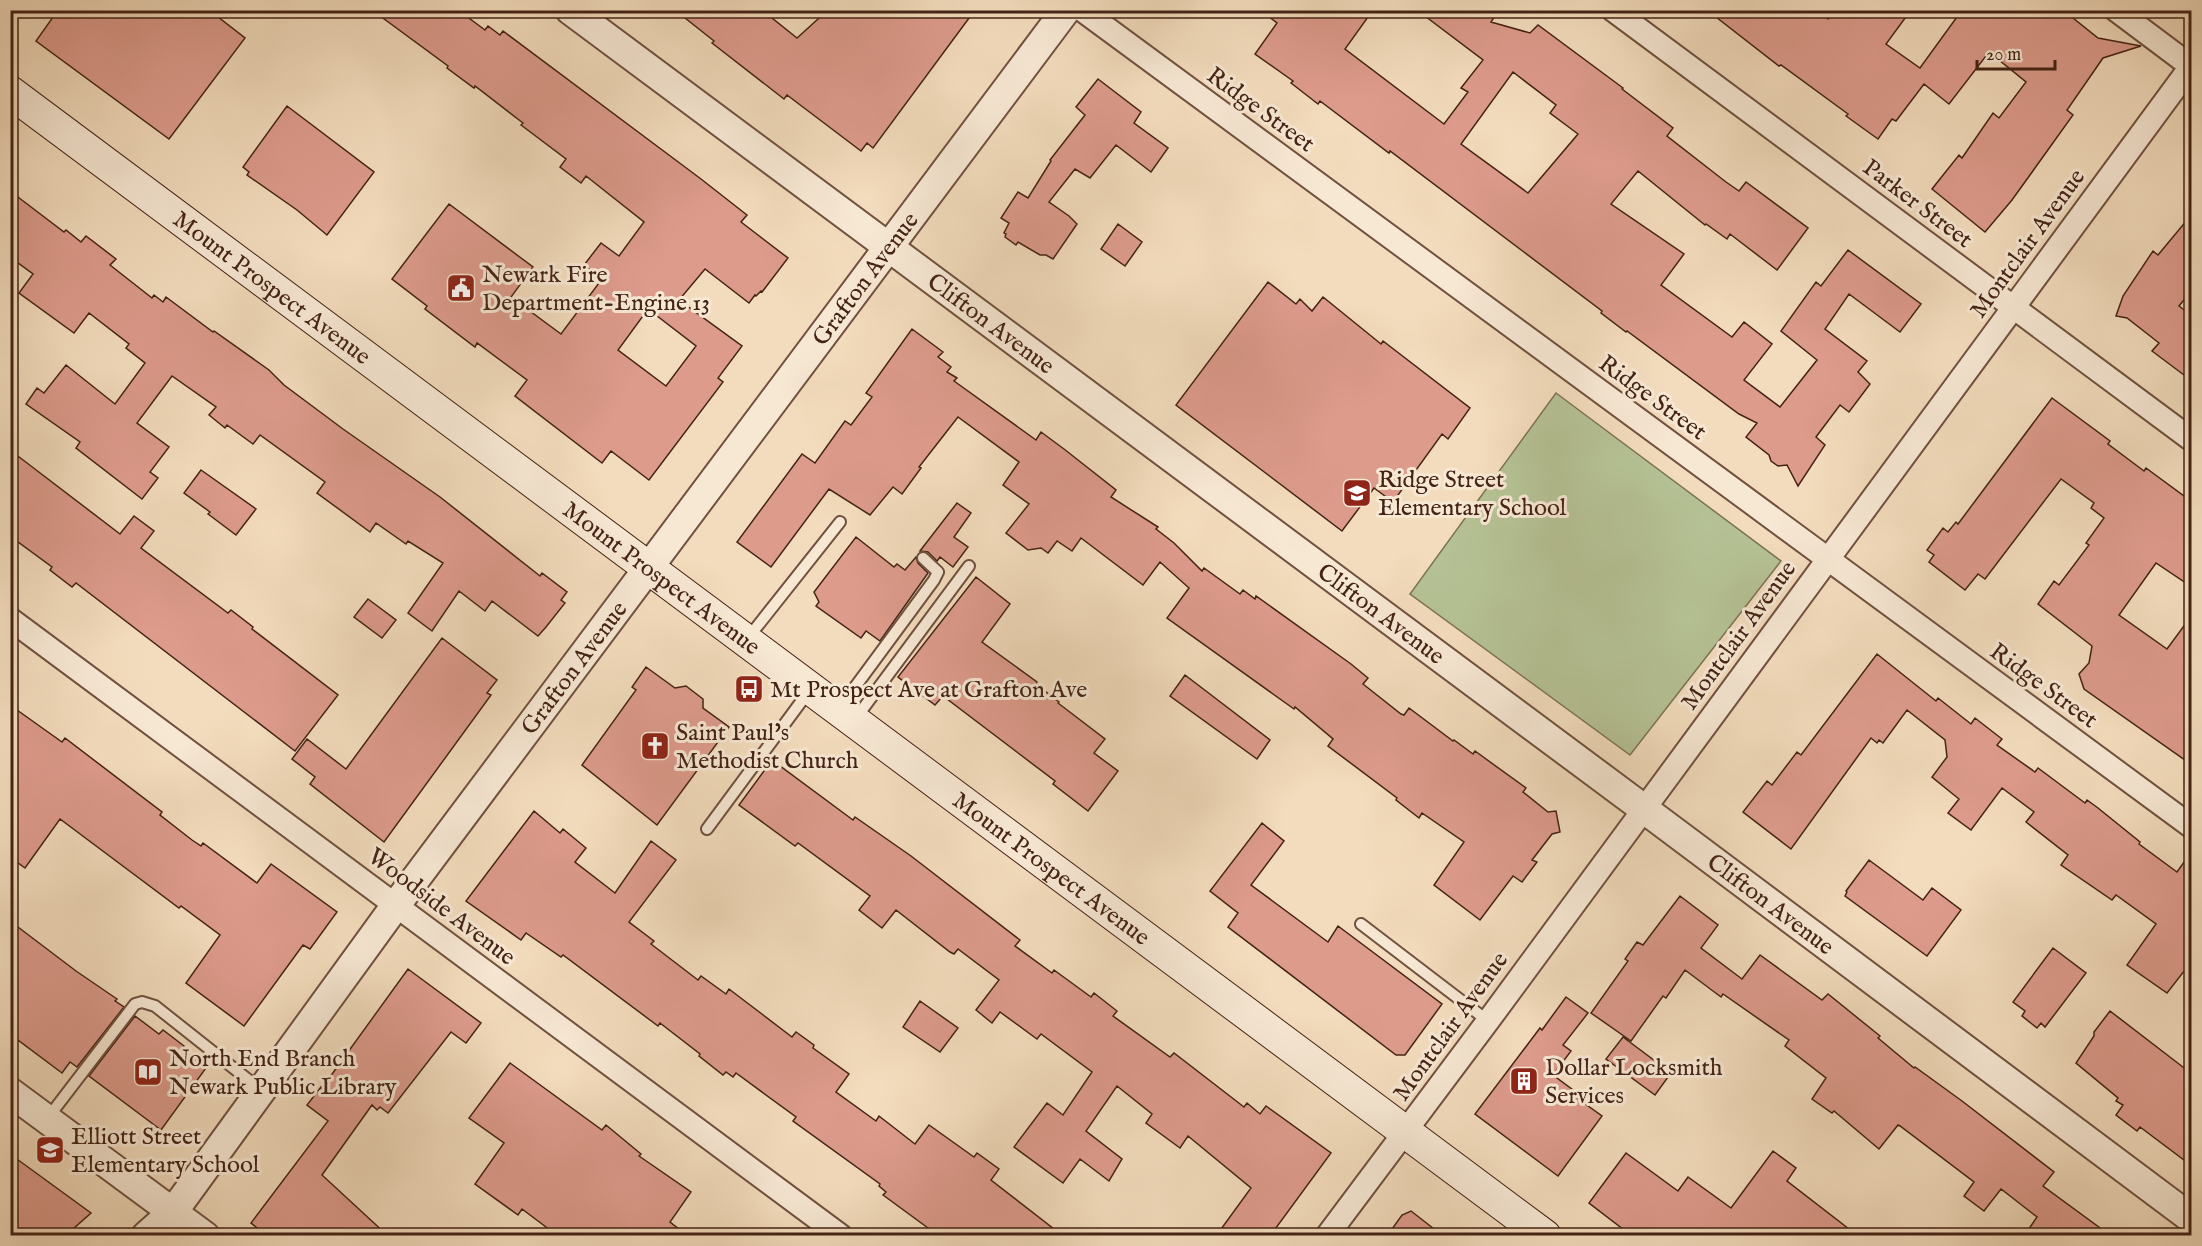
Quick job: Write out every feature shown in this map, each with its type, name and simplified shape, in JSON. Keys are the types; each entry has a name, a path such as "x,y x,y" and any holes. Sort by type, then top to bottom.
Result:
{"main road":[{"name":"Mount Prospect Avenue","path":"10,92 1545,1236"}],"street":[{"name":"Clifton Avenue","path":"570,10 2192,1219"},
{"name":"Grafton Avenue","path":"146,1236 173,1212 396,905 1066,10"},
{"name":"Ridge Street","path":"1082,10 2192,827"},
{"name":"Parker Street","path":"1612,10 2192,440"},
{"path":"2116,10 2191,66"},
{"name":"Montclair Avenue","path":"1327,1236 1407,1131 2191,66"},
{"name":"Woodside Avenue","path":"10,620 842,1236"},
{"path":"10,1092 205,1236"}],"lane":[{"path":"746,640 840,522"},
{"path":"847,715 938,572 923,558"},
{"path":"847,715 969,566"},
{"path":"707,829 810,688"},
{"path":"1361,924 1488,1021"},
{"path":"46,1119 135,1004 142,1002 154,1006 262,1090"}],"green space":[{"path":"1556,393 1781,561 1630,755 1410,594"}],"building":[{"path":"58,10 209,10 245,38 169,139 36,41"},
{"path":"372,10 458,10 485,30 488,26 500,35 503,31 747,215 741,222 788,258 762,292 755,295 749,303 705,269 679,300 742,346 718,378 723,382 649,480 611,451 602,463 515,396 527,380 477,343 475,347 425,309 427,306 392,279 449,204 533,267 511,297 561,334 602,279 584,265 601,243 619,256 644,222 586,176 581,183 560,167 566,159 475,86 474,88 447,68 448,66","holes":["648,309 696,346 666,386 618,350"]},
{"path":"675,10 762,10 797,38 828,10 975,10 873,148 867,143 861,151 787,95 784,99 712,43 714,41"},
{"path":"1260,10 1373,10 1345,49 1444,124 1468,92 1461,88 1483,60 1417,10 1499,10 1491,22 1530,33 1538,25 1673,128 1667,136 1726,182 1739,191 1746,182 1808,228 1777,270 1730,234 1727,239 1705,225 1638,171 1611,204 1684,254 1661,285 1732,337 1744,322 1772,344 1744,380 1780,407 1817,360 1781,331 1816,282 1821,286 1848,250 1921,304 1900,332 1849,294 1825,329 1867,361 1858,372 1870,384 1849,412 1840,405 1816,437 1825,445 1798,486 1787,465 1778,466 1771,461 1769,455 1746,437 1757,423 1739,414 1626,332 1601,313 1602,311 1390,151 1389,153 1320,101 1318,104 1291,83 1293,81 1255,54 1277,23","holes":["1513,72 1556,105 1550,113 1578,134 1528,193 1461,144"]},
{"path":"1707,10 1817,10 1828,19 1834,10 1911,10 1886,44 1920,68 1962,10 2063,10 2098,38 2141,46 2103,58 2067,110 2073,115 2012,200 1985,232 1932,189 1959,155 1962,158 1993,113 1999,118 2026,82 1989,52 1949,104 1924,84 1896,121 1892,119 1878,139 1846,116 1848,114 1781,65 1779,66"},
{"path":"1098,79 1141,112 1134,123 1168,148 1151,172 1116,145 1090,178 1075,169 1049,202 1077,224 1053,259 1040,255 1018,242 1016,245 1005,237 1004,233 1009,223 1001,218 1018,192 1028,198 1050,160 1085,115 1076,107"},
{"path":"287,106 374,172 327,235 297,210 247,175 249,172 243,167"},
{"path":"10,191 64,232 66,230 81,242 86,236 116,259 110,265 152,298 154,295 163,302 166,297 269,370 284,385 440,497 540,576 542,573 567,592 561,600 565,603 538,636 492,601 485,611 459,591 432,631 408,613 443,563 408,541 406,544 376,523 370,532 317,493 325,482 260,435 253,444 227,425 225,428 209,415 216,407 172,376 137,423 169,447 150,472 158,478 142,499 76,448 80,442 26,404 37,388 44,393 66,365 115,404 145,363 126,348 129,344 89,313 74,333 19,293 33,274 10,257"},
{"path":"2192,214 2192,290 2179,306 2192,316 2192,381 2152,351 2159,343 2127,318 2116,316 2123,296 2153,251 2158,255"},
{"path":"1118,224 1142,242 1125,266 1101,249"},
{"path":"1268,282 1296,304 1300,299 1312,311 1323,297 1381,344 1383,341 1470,408 1448,439 1442,434 1393,502 1374,488 1342,531 1176,405"},
{"path":"912,329 943,352 938,357 951,367 947,372 957,378 954,381 1036,440 1041,432 1064,449 1116,490 1111,497 1158,527 1156,529 1202,571 1204,568 1240,594 1243,590 1255,599 1256,596 1351,664 1368,678 1363,684 1401,714 1404,715 1409,708 1453,741 1473,754 1475,751 1526,788 1523,792 1548,812 1556,811 1560,832 1552,834 1532,860 1537,862 1522,882 1513,876 1480,920 1434,885 1464,842 1422,813 1419,818 1396,800 1397,798 1328,746 1333,739 1295,707 1294,709 1167,618 1189,588 1160,562 1143,585 1081,538 1072,551 1057,541 1048,553 1041,548 1028,550 1006,533 1029,504 1003,485 1019,462 958,417 919,467 921,468 902,494 893,487 870,515 829,489 771,567 737,542 802,454 815,463 845,421 851,425 872,397 866,393"},
{"path":"2052,398 2110,441 2108,444 2144,471 2146,468 2192,502 2192,587 2156,563 2119,615 2167,649 2192,615 2192,765 2084,689 2079,674 2089,663 2092,646 2038,604 2054,581 2059,585 2089,545 2086,543 2104,518 2091,508 2094,503 2061,479 1985,579 1978,574 1965,590 1929,562 1934,555 1927,550 1943,528 1948,532 1956,522 1958,524"},
{"path":"10,450 120,534 134,516 154,531 141,548 228,613 231,610 253,627 252,629 338,695 295,751 76,583 72,587 50,570 52,567 10,536"},
{"path":"201,470 256,509 236,535 184,493"},
{"path":"957,503 971,513 954,537 968,547 953,567 940,557 937,561 928,552 920,551"},
{"path":"856,537 894,567 897,564 905,570 916,557 918,563 928,573 880,641 866,631 861,638 816,606 819,602 814,592"},
{"path":"976,577 1010,604 982,642 1037,682 1036,684 1058,703 1105,739 1094,753 1118,771 1088,811 1053,784 1055,781 943,696 935,705 898,677"},
{"path":"368,599 396,620 382,638 354,617"},
{"path":"442,638 497,680 487,693 491,695 384,842 310,784 315,777 292,759 307,739 346,769"},
{"path":"1877,654 1936,701 1938,698 1971,724 1975,718 2002,739 1997,745 2035,772 2038,768 2085,803 2087,800 2140,842 2139,844 2177,872 2192,851 2192,961 2167,993 2127,965 2156,924 2116,895 2112,900 2061,865 2068,855 2026,822 2034,812 2002,788 1971,830 1948,813 1959,799 1932,777 1947,757 1945,740 1907,710 1883,743 1879,740 1877,743 1871,738 1791,849 1743,812 1767,781 1772,785 1797,752 1801,755"},
{"name":"Saint Paul's Methodist Church","path":"646,667 675,688 686,686 703,699 703,708 729,727 657,825 582,765 636,690 632,687"},
{"path":"1185,675 1270,740 1257,759 1170,696"},
{"path":"10,705 62,742 65,738 162,812 160,815 192,840 201,846 203,843 257,883 271,864 337,912 310,949 303,945 244,1026 186,983 220,935 181,906 179,908 60,819 25,868 10,857"},
{"path":"772,760 853,820 855,817 911,856 1020,940 1015,946 1052,973 1054,970 1091,997 1094,993 1117,1011 1113,1016 1170,1057 1174,1053 1244,1107 1247,1103 1260,1114 1266,1106 1331,1153 1270,1236 1216,1236 1251,1188 1188,1136 1180,1148 1146,1123 1152,1114 1117,1086 1086,1131 1122,1159 1109,1181 1080,1159 1063,1183 1014,1147 1047,1103 1063,1115 1092,1072 1041,1034 1037,1039 1000,1012 992,1023 976,1010 999,980 958,949 954,954 950,952 896,910 882,928 859,910 870,896 798,843 795,846 739,805"},
{"path":"534,811 560,833 563,829 586,848 575,862 615,893 651,841 676,860 629,922 654,941 651,944 698,980 701,976 726,994 729,989 792,1037 796,1032 814,1045 813,1048 849,1074 836,1092 876,1121 879,1116 915,1144 929,1125 974,1157 977,1153 999,1169 991,1180 1063,1236 939,1236 883,1195 886,1192 879,1186 880,1184 793,1121 796,1117 736,1073 733,1077 726,1072 723,1075 660,1023 658,1026 563,955 561,957 526,933 521,940 466,901"},
{"path":"1262,823 1284,841 1251,885 1328,942 1338,926 1442,1004 1405,1055 1396,1055 1228,927 1238,913 1210,891"},
{"path":"1869,860 1923,900 1932,888 1961,910 1927,956 1845,896 1846,891"},
{"path":"1680,896 1718,925 1701,948 1742,979 1760,955 1822,1000 1828,994 1880,1036 1878,1038 1914,1068 1962,1101 2054,1172 2043,1186 2111,1236 2024,1236 2037,1217 2001,1189 1984,1211 1964,1196 1974,1182 1900,1126 1898,1125 1879,1149 1834,1111 1832,1113 1812,1099 1826,1078 1785,1046 1789,1040 1723,994 1721,997 1685,970 1666,998 1663,996 1631,1041 1591,1013 1628,961 1625,959 1637,942 1643,945"},
{"path":"10,921 117,999 115,1001 124,1007 77,1067 70,1062 62,1073 10,1034"},
{"path":"2053,948 2086,973 2045,1027 2041,1023 2037,1028 2022,1016 2025,1011 2013,1002"},
{"path":"408,969 481,1023 466,1043 451,1032 388,1113 380,1107 377,1110 372,1105 322,1175 388,1236 267,1236 251,1223 328,1121 307,1105 322,1088"},
{"path":"1566,997 1588,1013 1563,1045 1571,1051 1553,1075 1580,1095 1577,1098 1602,1116 1558,1176 1475,1114"},
{"path":"920,1001 958,1028 940,1052 903,1027"},
{"path":"2110,1011 2192,1074 2192,1166 2140,1127 2137,1131 2116,1115 2123,1105 2116,1101 2118,1098 2076,1063 2094,1036 2094,1032"},
{"name":"North End Branch Newark Public Library","path":"135,1016 159,1034 163,1030 184,1046 181,1049 206,1068 161,1130 89,1076"},
{"path":"1623,1037 1671,1073 1655,1095 1606,1059"},
{"path":"510,1063 602,1130 606,1125 641,1154 639,1156 691,1192 670,1222 688,1236 558,1236 522,1209 518,1215 475,1184 504,1143 469,1118"},
{"path":"1773,1151 1796,1168 1787,1181 1858,1236 1632,1236 1589,1203 1626,1153 1678,1191 1688,1177 1731,1208"},
{"path":"10,1154 91,1213 65,1236 10,1236"},
{"path":"1411,1211 1443,1236 1387,1236 1402,1215"}],"place":[{"name":"Newark Fire Department-Engine 13","path":"461,288"},
{"name":"Ridge Street Elementary School","path":"1357,493"},
{"name":"Mt Prospect Ave at Grafton Ave","path":"749,689"},
{"name":"Saint Paul's Methodist Church","path":"655,746"},
{"name":"North End Branch Newark Public Library","path":"148,1072"},
{"name":"Dollar Locksmith Services","path":"1524,1081"},
{"name":"Elliott Street Elementary School","path":"50,1150"}]}
